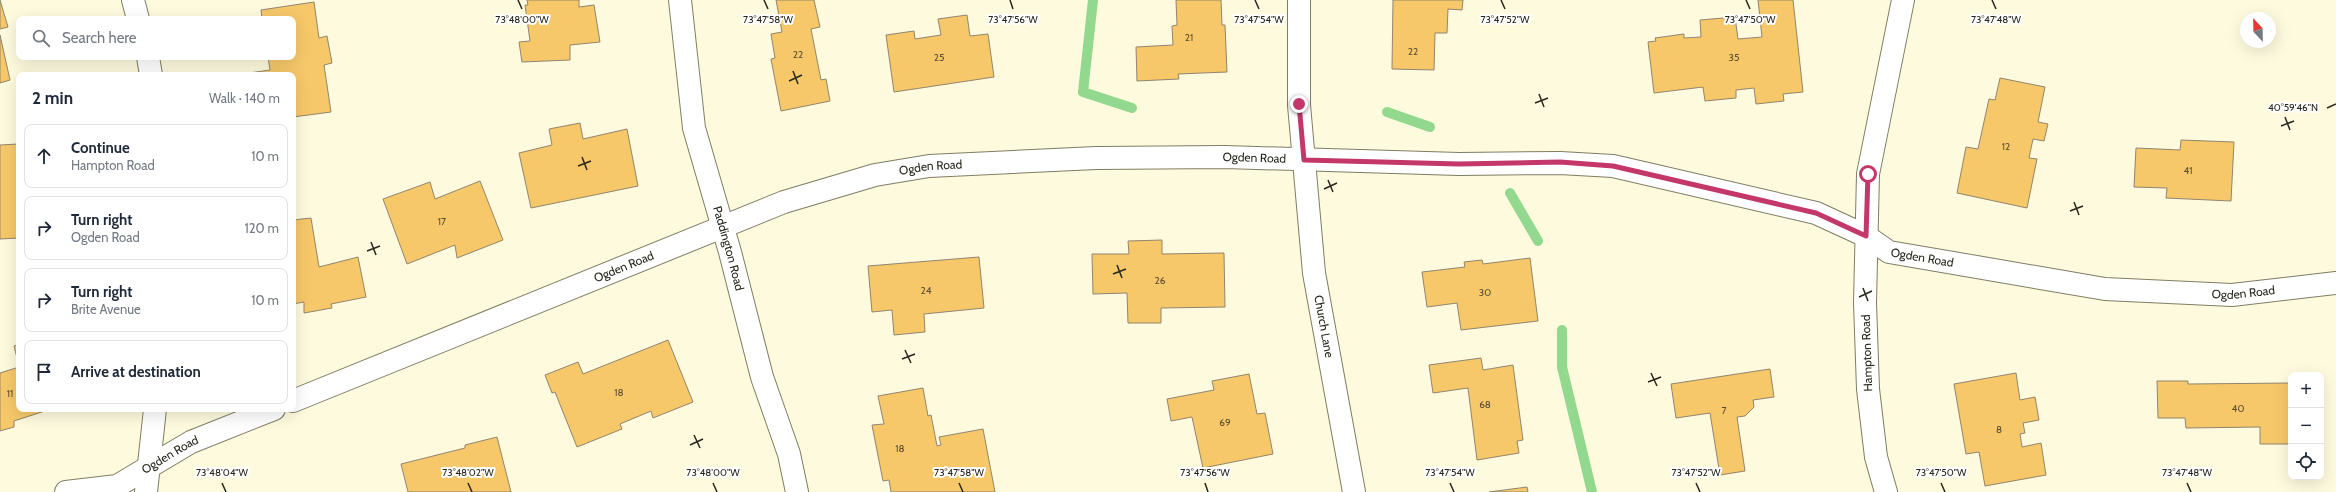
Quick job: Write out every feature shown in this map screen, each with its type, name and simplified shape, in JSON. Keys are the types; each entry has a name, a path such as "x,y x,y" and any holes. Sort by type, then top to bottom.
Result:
{"street":[{"path":"133,0 137,16"},
{"name":"Paddington Road","path":"680,0 694,128 762,377 789,454 797,492"},
{"name":"Church Lane","path":"1299,0 1299,104 1314,273 1354,492"},
{"name":"Hampton Road","path":"1886,492 1876,457 1868,390 1865,303 1868,174 1903,0"},
{"path":"148,60 150,72"},
{"name":"Ogden Road","path":"296,400 784,202 875,175 929,166 1096,158 1225,157 1459,164 1560,162 1613,166 1816,213 1866,236 1889,252 2105,289 2232,295 2336,283"},
{"path":"146,492 155,412"},
{"name":"Ogden Road","path":"66,492 117,486 191,442 266,412"}],"building":[{"path":"0,0 8,27 0,29"},
{"path":"527,0 579,0 579,7 594,5 600,42 570,45 570,60 522,62 519,42 530,41 525,5 528,5"},
{"path":"776,0 814,0 820,27 811,29 821,80 826,79 830,101 781,111 771,59 775,58 771,34 782,32"},
{"path":"1176,0 1221,0 1222,25 1225,25 1227,72 1178,74 1179,79 1137,81 1136,47 1173,45 1172,26 1177,25"},
{"path":"1393,0 1463,0 1462,10 1448,9 1447,33 1435,33 1434,70 1392,69"},
{"path":"1758,0 1793,0 1803,92 1783,94 1784,101 1756,104 1754,88 1736,90 1736,98 1705,101 1703,87 1654,93 1648,42 1656,41 1655,38 1684,34 1684,38 1701,37 1700,20 1735,17 1738,39 1762,37"},
{"path":"314,2 319,38 327,36 332,63 324,65 331,112 296,117 296,72 256,72 270,70 268,60 296,60 296,16 262,16 261,10"},
{"path":"967,15 970,36 988,34 994,77 894,92 886,35 914,31 915,39 941,35 938,19"},
{"path":"0,35 10,80 0,83"},
{"path":"2000,78 2045,87 2038,122 2048,124 2044,141 2033,139 2029,158 2037,159 2027,208 1957,193 1966,147 1978,149 1989,99 1995,100"},
{"path":"580,123 583,139 627,129 638,186 531,208 519,153 552,145 549,129"},
{"path":"2181,140 2234,142 2231,201 2166,198 2167,188 2134,187 2136,148 2180,150"},
{"path":"16,144 16,238 0,239 0,145"},
{"path":"480,181 503,240 457,258 455,245 407,264 383,199 430,182 435,199"},
{"path":"311,218 319,267 358,257 366,297 331,304 332,308 304,313 304,302 296,303 296,220"},
{"path":"1162,240 1162,254 1224,253 1225,307 1161,308 1161,323 1128,323 1127,293 1093,294 1092,254 1129,254 1128,241"},
{"path":"979,257 984,308 924,314 925,332 894,335 892,310 872,312 868,266"},
{"path":"1530,258 1538,321 1461,330 1457,303 1427,307 1422,272 1465,267 1464,262 1482,260 1483,264"},
{"path":"668,340 693,402 653,418 651,411 620,424 622,429 577,447 555,392 552,393 545,375 578,362 583,374"},
{"path":"1481,358 1483,370 1513,365 1523,440 1517,441 1519,453 1477,460 1468,388 1433,393 1429,365"},
{"path":"16,368 16,412 42,412 14,421 14,427 0,431 0,373"},
{"path":"1770,369 1774,397 1753,400 1754,407 1745,416 1737,417 1745,471 1720,475 1710,413 1676,418 1671,384"},
{"path":"2016,373 2020,400 2035,397 2039,420 2023,423 2025,433 2020,434 2022,447 2041,443 2046,475 1985,486 1979,452 1966,454 1954,384"},
{"path":"1249,374 1257,414 1265,413 1273,454 1203,468 1192,417 1171,421 1167,399 1214,390 1212,381"},
{"path":"2157,381 2188,381 2188,384 2288,383 2288,444 2260,444 2260,427 2186,428 2185,418 2158,418"},
{"path":"923,388 928,416 931,415 937,446 941,445 939,437 983,429 995,492 891,492 889,480 883,481 872,425 884,424 878,396"},
{"path":"497,437 511,492 408,492 401,464 465,448 465,445"},
{"path":"1527,487 1528,492 1489,492"}],"waterway":[{"path":"1093,0 1083,92 1132,108"},
{"path":"1387,112 1430,127"},
{"path":"1510,193 1538,241"},
{"path":"1562,330 1562,367 1592,492"}],"route":[{"path":"1299,104 1304,160 1459,164 1560,162 1613,166 1725,190 1816,213 1866,236 1868,174"}]}
